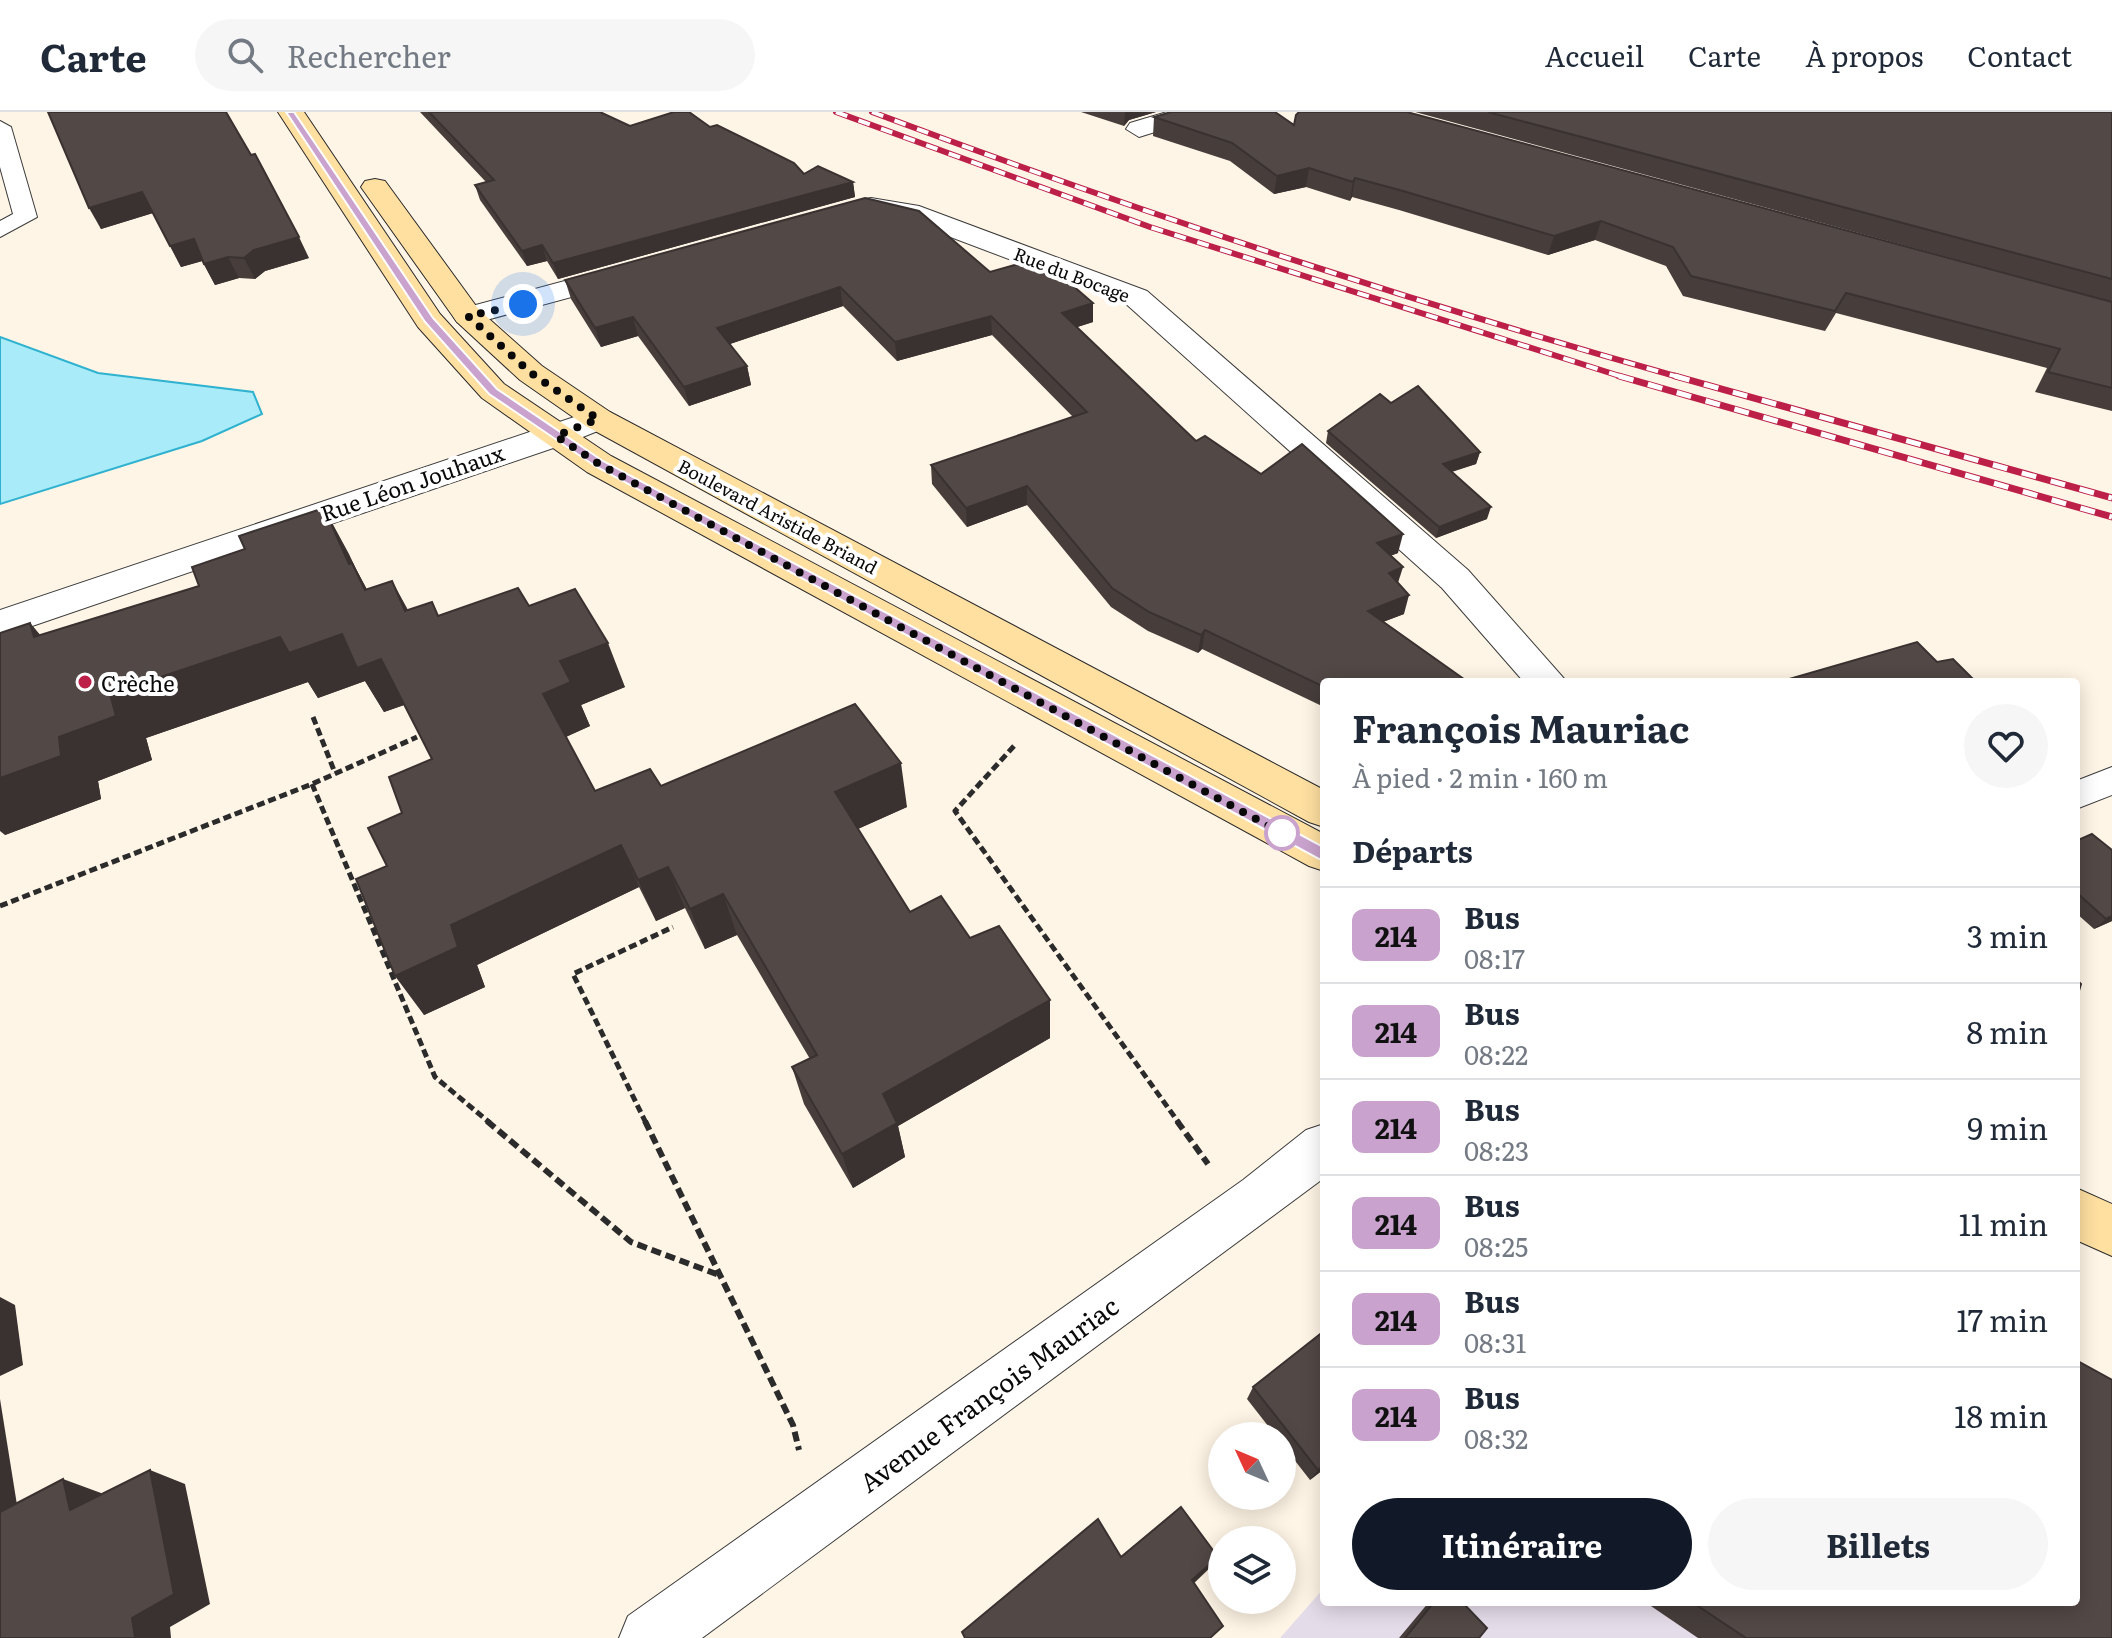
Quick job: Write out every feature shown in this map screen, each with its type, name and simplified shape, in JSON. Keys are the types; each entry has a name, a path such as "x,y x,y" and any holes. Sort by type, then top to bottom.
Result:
{"main road":[{"name":"Boulevard Aristide Briand","path":"291,112 429,320 493,391 599,464 1320,852"},
{"name":"Boulevard Aristide Briand","path":"323,112 468,316 531,373 598,419 1320,808"},
{"path":"2080,1215 2112,1231"}],"street":[{"path":"1139,129 1194,112"},
{"name":"Rue du Bocage","path":"838,212 867,205 909,212 1136,297 1455,579 1543,678"},
{"path":"468,316 658,263"},
{"name":"Rue Léon Jouhaux","path":"0,624 556,436 598,419"},
{"name":"Avenue François Mauriac","path":"650,1638 1320,1150"}],"lane":[{"path":"0,127 25,217 0,230"},
{"path":"2080,794 2112,780"}],"path":[{"path":"1049,707 955,811 1241,1210"},
{"path":"313,717 335,773"},
{"path":"0,906 312,784 417,737"},
{"path":"312,784 435,1077 631,1242 720,1275"},
{"path":"673,927 573,974 793,1425 814,1519"}],"shaded area":[{"path":"1320,1593 1320,1606 2027,1606 2079,1638 1280,1638"}],"water":[{"path":"0,337 98,373 253,392 262,414 202,441 0,504"}],"building":[{"path":"48,112 226,112 251,155 255,154 299,237 254,250 244,258 228,257 204,264 194,239 170,246 142,192 89,208"},
{"path":"429,112 600,112 630,126 674,112 689,112 710,127 717,125 794,163 804,174 818,166 853,182 553,263 542,245 522,251 475,185 494,180"},
{"path":"1171,112 1275,112 1294,125 1299,112 1407,112 2112,302 2112,388 2048,372 2060,349 1846,293 1835,311 1691,276 1673,247 1601,221 1554,236 1403,191 1355,178 1353,182 1309,168 1277,176 1232,143 1154,117"},
{"path":"1488,112 2112,112 2112,279"},
{"path":"865,198 919,211 990,272 1036,259 1043,266 1049,265 1093,303 1062,313 1196,441 1205,436 1261,474 1302,444 1403,534 1377,543 1403,567 1389,573 1409,595 1368,611 1462,678 1320,678 1320,685 1205,630 1201,635 1149,612 1112,588 1027,486 966,508 931,465 1087,412 991,316 895,342 840,287 717,328 747,366 684,387 633,317 595,328 565,280"},
{"path":"1418,386 1480,452 1443,464 1491,507 1439,527 1328,431 1380,394 1391,403"},
{"path":"324,508 349,564 352,563 365,590 392,581 405,611 432,602 438,616 518,588 529,606 575,589 608,643 560,661 571,682 543,694 595,791 650,769 661,786 855,704 901,763 835,792 910,912 941,896 970,938 999,926 1050,1000 883,1094 897,1123 842,1154 792,1067 817,1055 723,894 690,909 668,867 638,880 621,845 451,925 458,947 395,976 356,879 387,866 368,828 402,813 389,777 432,759 381,659 357,668 342,634 289,653 280,637 110,694 116,716 59,737 61,756 0,778 0,633 30,623 34,637 199,586 192,567 245,549 239,536"},
{"path":"1917,642 1937,662 1953,659 1972,678 1793,678"},
{"path":"2092,834 2112,850 2112,916 2106,919 2080,896 2080,839"},
{"path":"1320,1334 1318,1470 1296,1442 1296,1422 1280,1422 1253,1387"},
{"path":"2080,1362 2112,1380 2112,1638 1746,1638 1698,1606 2080,1606"},
{"path":"150,1470 174,1594 132,1618 135,1638 0,1638 0,1512 63,1479 70,1510"},
{"path":"1181,1507 1208,1543 1208,1566 1192,1580 1208,1604 1208,1614 1215,1614 1223,1626 1210,1638 965,1638 962,1632 1098,1519 1121,1557"},
{"path":"1431,1606 1466,1606 1487,1628 1479,1638 1405,1638"}],"railway":[{"path":"836,112 1150,227 1626,378"},
{"path":"872,112 1274,254 1679,377"},
{"path":"1619,376 2112,517"},
{"path":"1679,377 2112,498"}],"bus line":[{"name":"214","path":"291,112 429,320 493,391 599,464 1320,852"}],"place":[{"name":"Crèche","path":"85,682"}],"route":[{"path":"523,304 468,316 531,373 598,419 556,436 599,464 1282,833"}]}
